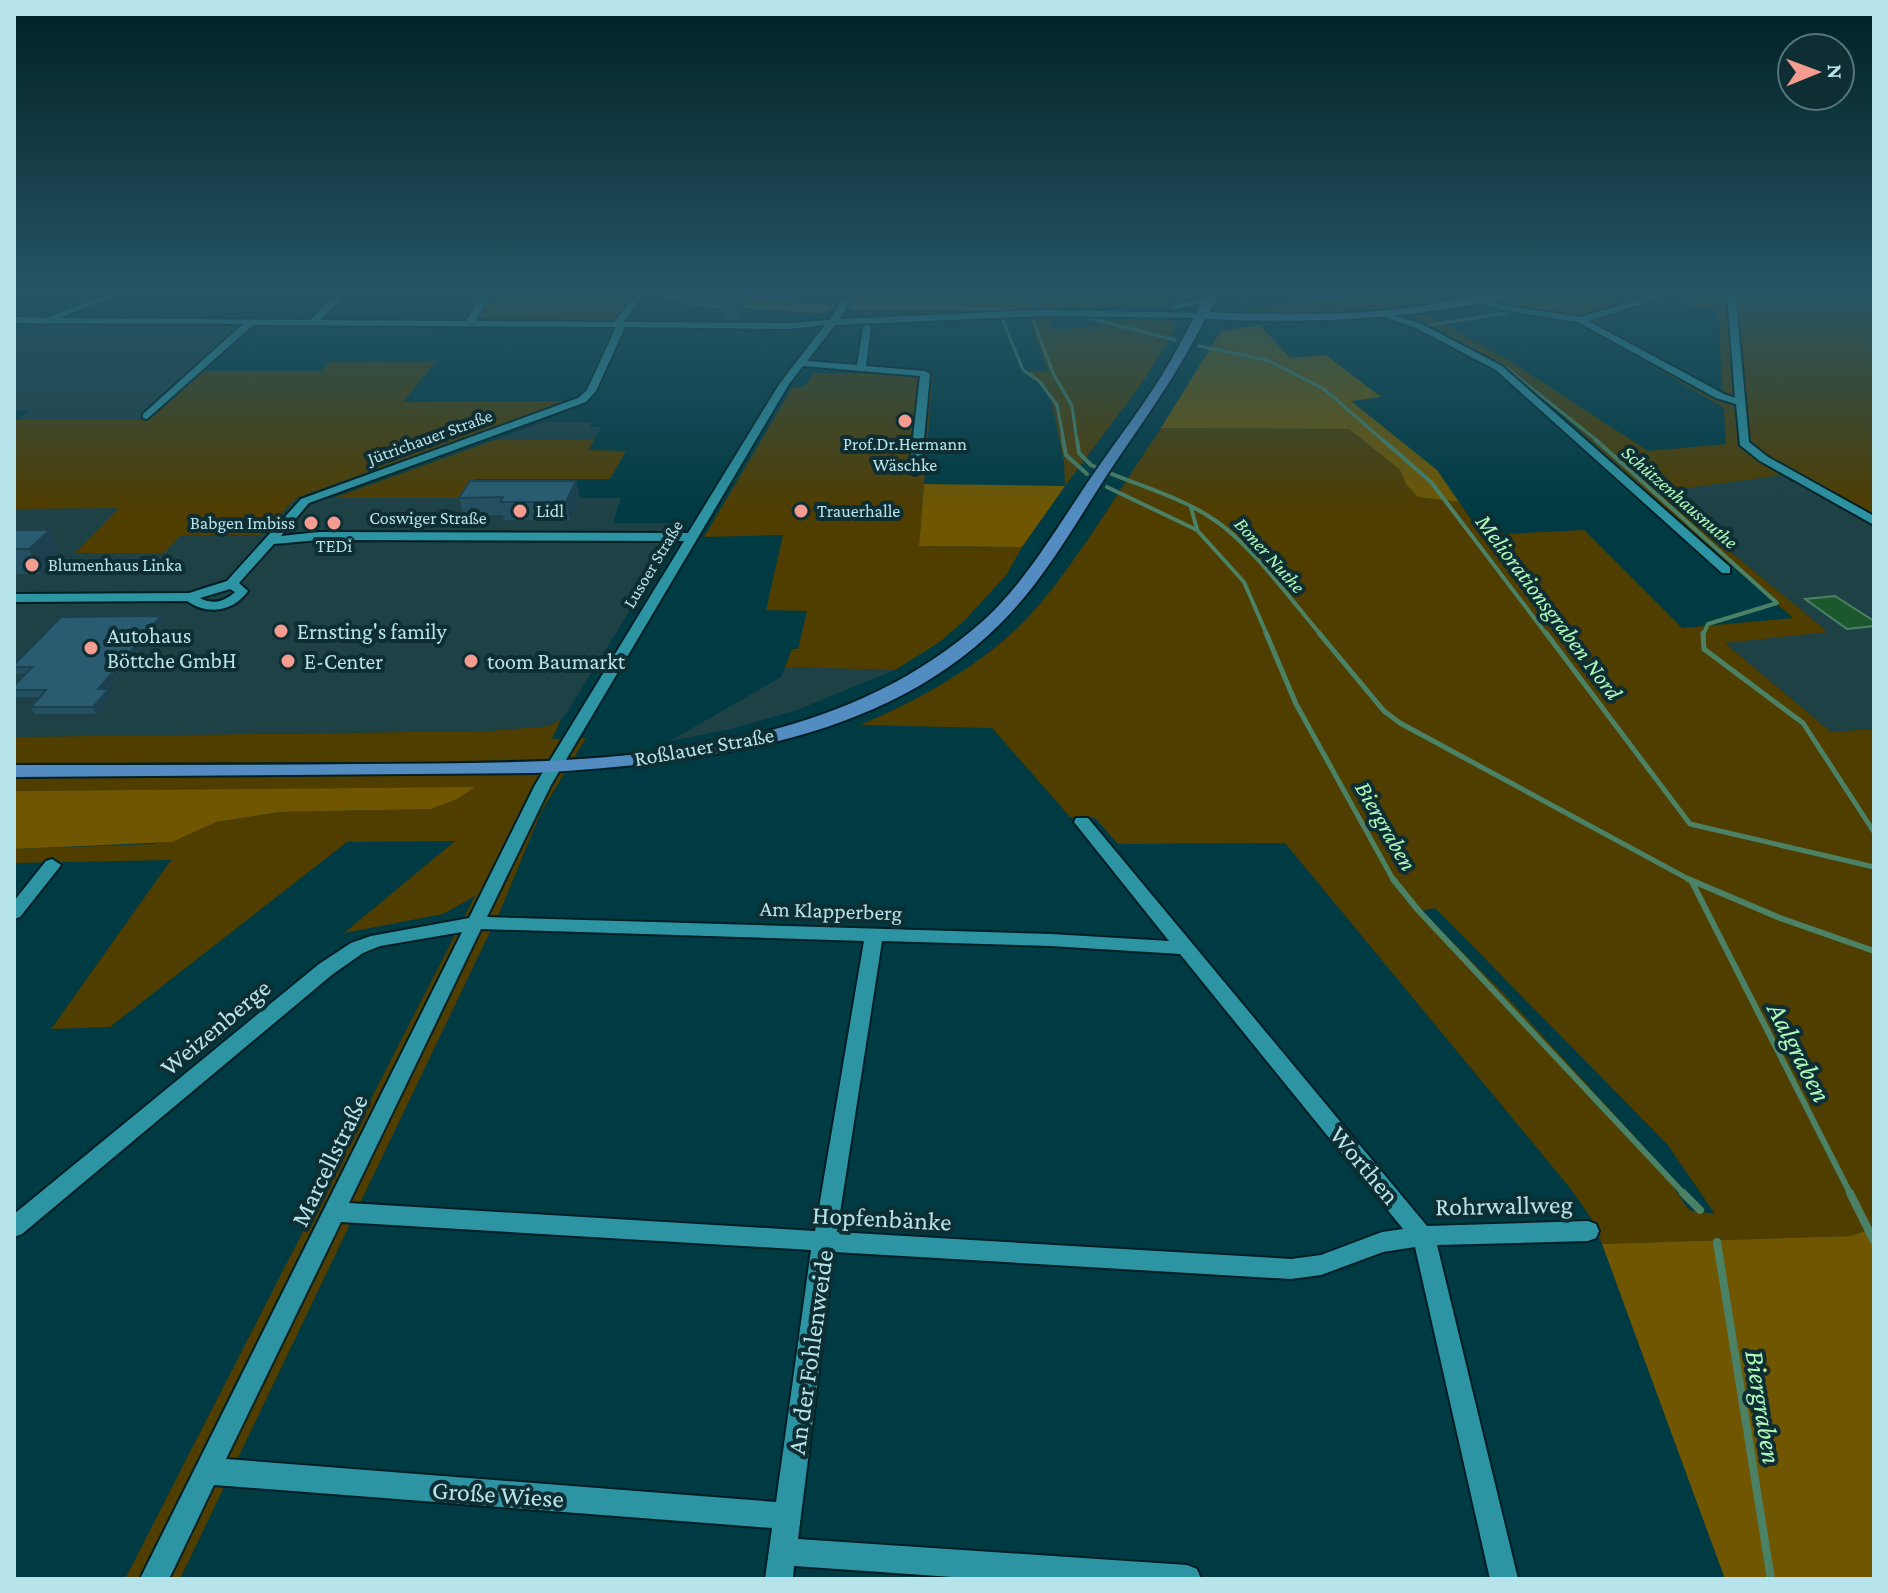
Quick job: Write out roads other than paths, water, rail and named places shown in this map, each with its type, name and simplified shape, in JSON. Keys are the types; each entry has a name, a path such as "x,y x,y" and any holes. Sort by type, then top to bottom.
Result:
{"main road":[{"name":"Roßlauer Straße","path":"14,771 348,770 554,765 674,754 774,735 841,714 922,676 961,650 1011,602 1035,572 1174,364"}],"street":[{"path":"147,416 204,364"},
{"name":"Jütrichauer Straße","path":"268,541 305,501 582,400 591,391 602,364"},
{"name":"Lusoer Straße","path":"554,765 798,364"},
{"path":"811,364 925,374 915,472"},
{"path":"860,370 861,364"},
{"path":"1492,364 1516,381 1726,570"},
{"path":"1662,364 1720,396 1739,402"},
{"path":"1736,364 1742,437 1749,448 1874,521"},
{"name":"Coswiger Straße","path":"268,541 319,536 692,537"},
{"path":"14,598 190,597 232,584 268,541"},
{"name":"Marcellstraße","path":"154,1579 554,765"},
{"name":"Worthen","path":"1082,822 1422,1236 1430,1256 1504,1579"},
{"path":"14,913 52,865"},
{"name":"Am Klapperberg","path":"476,923 1051,940 1184,948"},
{"name":"Weizenberge","path":"14,1227 342,957 377,940 476,923"},
{"name":"An der Fohlenweide","path":"782,1566 824,1242 874,935"},
{"name":"Hopfenbänke","path":"335,1212 1291,1269 1321,1265 1382,1242 1422,1236"},
{"name":"Rohrwallweg","path":"1422,1236 1588,1231"},
{"name":"Große Wiese","path":"207,1471 788,1516"},
{"path":"782,1566 1187,1579"}],"waterway":[{"name":"Biergraben","path":"1021,364 1023,370 1039,381 1057,405 1064,442"},
{"name":"Boner Nuthe","path":"1050,364 1072,406 1077,442"},
{"name":"Meliorationsgraben Nord","path":"1276,364 1324,389 1385,442"},
{"name":"Schützenhausnuthe","path":"1500,364 1599,442"},
{"name":"Biergraben","path":"1063,440 1066,455 1087,474"},
{"name":"Boner Nuthe","path":"1077,440 1079,453 1091,465 1186,504 1230,532 1258,559 1321,635"},
{"name":"Meliorationsgraben Nord","path":"1383,440 1431,482 1547,635"},
{"name":"Schützenhausnuthe","path":"1596,440 1777,603 1708,624 1703,635"},
{"name":"Biergraben","path":"1107,487 1197,530 1244,582 1267,635"},
{"path":"1191,508 1197,529"},
{"name":"Biergraben","path":"1266,633 1296,704 1394,881"},
{"name":"Boner Nuthe","path":"1319,633 1384,711 1400,723 1689,880"},
{"name":"Meliorationsgraben Nord","path":"1546,633 1690,824 1874,867"},
{"name":"Schützenhausnuthe","path":"1703,635 1704,649 1803,723 1874,832"},
{"name":"Biergraben","path":"1393,879 1418,910 1685,1195"},
{"name":"Boner Nuthe","path":"1689,880 1780,918 1874,951"},
{"name":"Aalgraben","path":"1692,882 1851,1195"},
{"name":"Biergraben","path":"1685,1195 1700,1210"},
{"name":"Aalgraben","path":"1851,1195 1874,1241"},
{"name":"Biergraben","path":"1717,1242 1771,1579"}],"place":[{"name":"Prof.Dr.Hermann Wäschke","path":"905,421"},
{"name":"Lidl","path":"520,511"},
{"name":"Trauerhalle","path":"801,511"},
{"name":"Babgen Imbiss","path":"311,523"},
{"name":"TEDi","path":"334,523"},
{"name":"Blumenhaus Linka","path":"32,565"},
{"name":"Ernsting's family","path":"281,631"},
{"name":"Autohaus Böttche GmbH","path":"91,648"},
{"name":"E-Center","path":"288,661"},
{"name":"toom Baumarkt","path":"471,661"}]}
